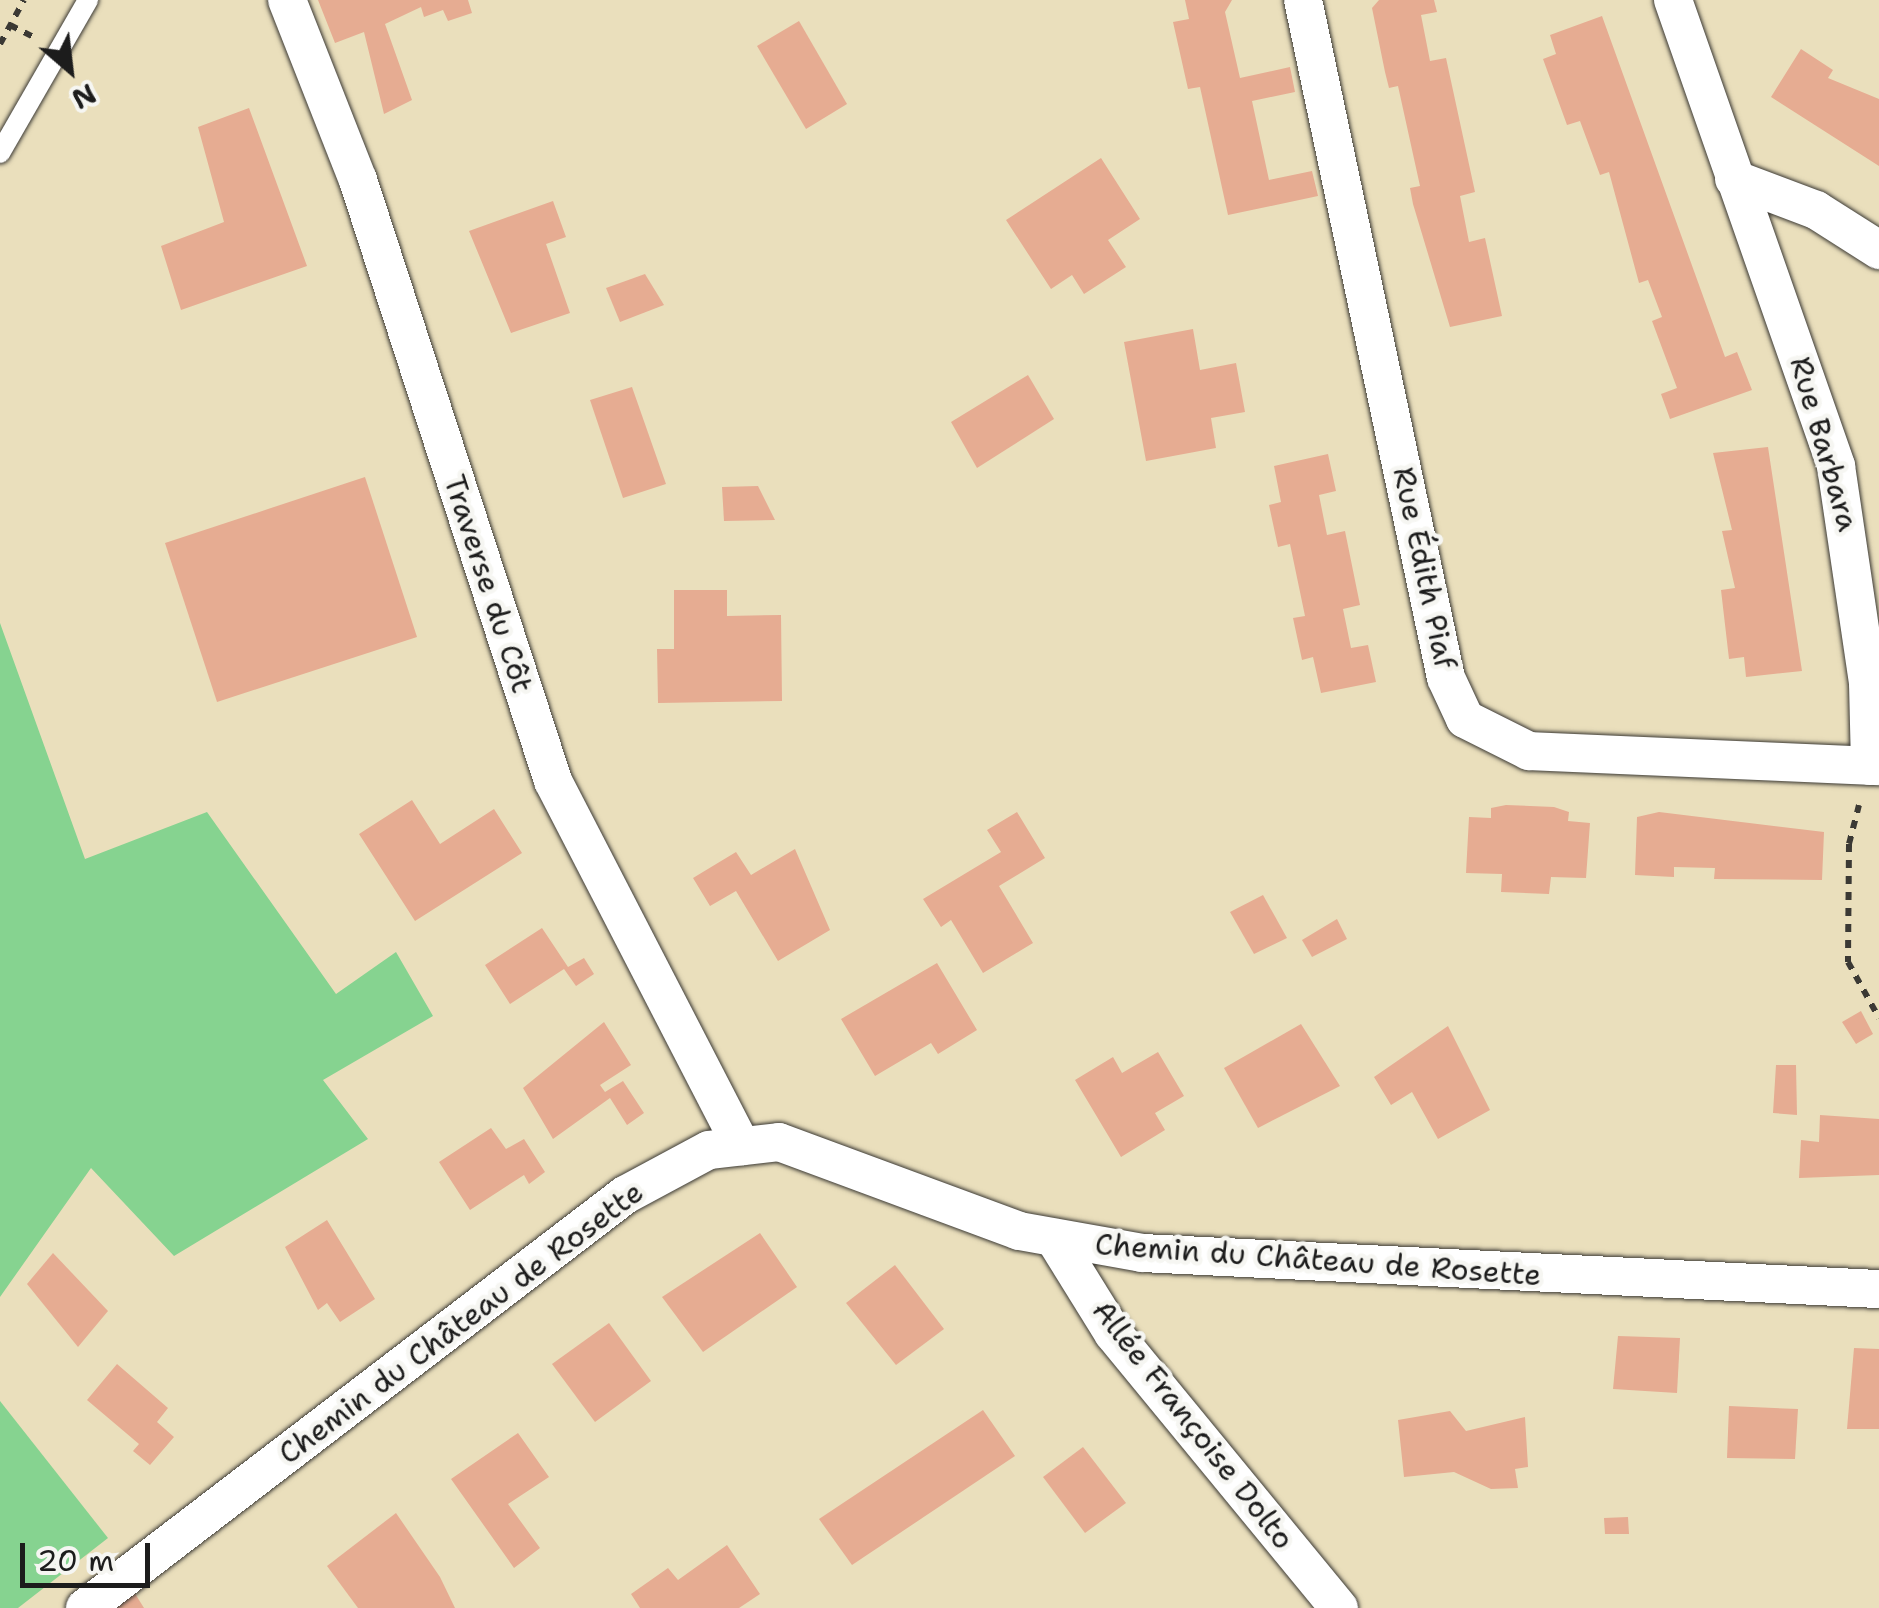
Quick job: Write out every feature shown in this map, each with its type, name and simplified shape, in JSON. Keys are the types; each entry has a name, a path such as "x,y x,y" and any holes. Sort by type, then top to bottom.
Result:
{"street":[{"name":"Traverse du Côt","path":"287,0 358,180 553,781 741,1146"},
{"name":"Rue Édith Piaf","path":"1303,0 1446,678 1465,719 1529,751 1874,766"},
{"name":"Rue Barbara","path":"1672,0 1836,466 1868,683 1874,766"},
{"path":"1734,179 1816,210 1879,250"},
{"name":"Chemin du Château de Rosette","path":"85,1608 625,1195 708,1150 780,1142 1054,1238 1142,1254 1879,1289"},
{"name":"Allée Françoise Dolto","path":"1054,1238 1114,1333 1339,1608"}],"lane":[{"path":"0,152 88,0"}],"path":[{"path":"0,44 24,0"},
{"path":"1874,766 1849,844 1848,962 1879,1018"}],"green space":[{"path":"0,623 85,859 207,812 336,994 396,952 433,1016 323,1080 368,1139 174,1256 91,1168 0,1297"},
{"path":"0,1401 108,1538 18,1608 0,1608"}],"building":[{"path":"318,0 468,0 472,13 448,21 443,10 424,17 421,7 385,24 412,100 384,114 364,32 335,43"},
{"path":"1185,0 1232,0 1225,12 1240,78 1290,67 1295,92 1252,101 1269,180 1312,171 1318,196 1228,215 1200,87 1188,89 1173,22 1189,19"},
{"path":"1379,0 1434,0 1437,12 1421,15 1430,61 1446,58 1475,192 1460,196 1469,242 1485,238 1502,316 1450,327 1413,204 1410,188 1420,186 1398,86 1389,88 1385,72 1372,8"},
{"path":"1602,16 1725,357 1737,352 1752,390 1670,419 1661,394 1677,388 1652,321 1662,317 1648,280 1639,283 1609,172 1600,175 1580,121 1567,125 1543,59 1556,54 1550,35"},
{"path":"799,21 847,104 806,129 757,46"},
{"path":"1801,49 1833,70 1828,78 1879,99 1879,166 1771,97"},
{"path":"249,108 307,266 181,310 161,246 224,222 198,127"},
{"path":"1101,158 1140,219 1108,240 1126,267 1084,294 1072,275 1051,289 1006,220"},
{"path":"553,201 566,237 546,244 570,313 511,333 469,231"},
{"path":"645,274 664,305 620,322 606,288"},
{"path":"1193,329 1200,370 1236,363 1245,412 1211,418 1216,448 1146,461 1124,342"},
{"path":"1028,375 1054,419 977,468 951,422"},
{"path":"632,387 666,484 623,498 590,400"},
{"path":"1768,447 1802,671 1746,677 1744,657 1729,659 1721,590 1735,588 1722,531 1732,530 1713,453"},
{"path":"1328,454 1336,491 1319,495 1327,535 1345,531 1360,605 1343,609 1351,648 1368,645 1376,682 1321,693 1313,657 1302,660 1293,618 1305,616 1290,544 1278,547 1269,505 1281,502 1274,466"},
{"path":"365,477 417,637 217,702 165,543"},
{"path":"758,486 775,520 724,521 722,487"},
{"path":"674,590 727,590 727,616 781,615 782,701 658,703 657,649 674,649"},
{"path":"412,800 440,844 494,809 522,853 415,921 359,834"},
{"path":"1554,807 1569,812 1568,821 1590,823 1586,878 1551,877 1549,894 1501,892 1502,874 1466,873 1469,817 1491,818 1491,808"},
{"path":"1017,812 1045,858 999,886 1033,943 983,973 951,920 941,927 923,899 1001,852 987,830"},
{"path":"1659,812 1824,832 1822,880 1714,879 1715,868 1674,867 1674,877 1635,875 1637,817"},
{"path":"795,849 830,930 778,961 736,891 710,906 693,878 736,852 751,875"},
{"path":"1263,895 1287,938 1254,954 1230,912"},
{"path":"1337,919 1347,939 1312,957 1302,940"},
{"path":"542,928 568,967 584,958 594,974 576,986 564,969 510,1004 485,965"},
{"path":"937,963 977,1030 938,1054 931,1043 875,1076 841,1019"},
{"path":"1861,1011 1873,1034 1856,1044 1842,1022"},
{"path":"604,1022 631,1065 600,1085 605,1092 623,1081 644,1113 627,1125 610,1098 553,1139 523,1088"},
{"path":"1301,1024 1340,1086 1258,1128 1224,1068"},
{"path":"1448,1026 1490,1110 1438,1139 1412,1092 1391,1105 1374,1077"},
{"path":"1158,1052 1184,1096 1155,1113 1165,1130 1121,1157 1075,1080 1113,1057 1122,1073"},
{"path":"1776,1065 1796,1065 1797,1115 1773,1113"},
{"path":"1820,1115 1879,1119 1879,1175 1799,1178 1801,1140 1819,1142"},
{"path":"491,1128 506,1149 524,1139 545,1172 529,1184 524,1175 470,1210 439,1162"},
{"path":"327,1220 375,1299 340,1322 327,1303 318,1310 285,1247"},
{"path":"760,1233 797,1287 703,1352 662,1297"},
{"path":"53,1253 108,1311 78,1347 27,1284"},
{"path":"895,1265 944,1329 896,1365 846,1303"},
{"path":"609,1323 651,1381 595,1422 552,1364"},
{"path":"1618,1336 1680,1338 1677,1393 1613,1389"},
{"path":"1854,1348 1879,1349 1879,1429 1847,1429"},
{"path":"117,1364 168,1408 157,1422 174,1437 150,1465 133,1451 139,1444 87,1400"},
{"path":"1729,1406 1798,1409 1795,1459 1727,1458"},
{"path":"983,1410 1015,1456 852,1565 819,1519"},
{"path":"1450,1411 1466,1431 1525,1417 1528,1467 1515,1469 1518,1488 1491,1489 1454,1472 1404,1477 1398,1420"},
{"path":"518,1433 549,1477 508,1504 540,1548 514,1568 451,1479"},
{"path":"1083,1447 1126,1503 1085,1533 1043,1477"},
{"path":"396,1513 440,1577 455,1608 358,1608 327,1566"},
{"path":"1628,1517 1629,1534 1605,1534 1604,1518"},
{"path":"727,1545 760,1594 739,1608 640,1608 631,1594 668,1568 678,1580"},
{"path":"134,1592 144,1608 113,1608"}]}
